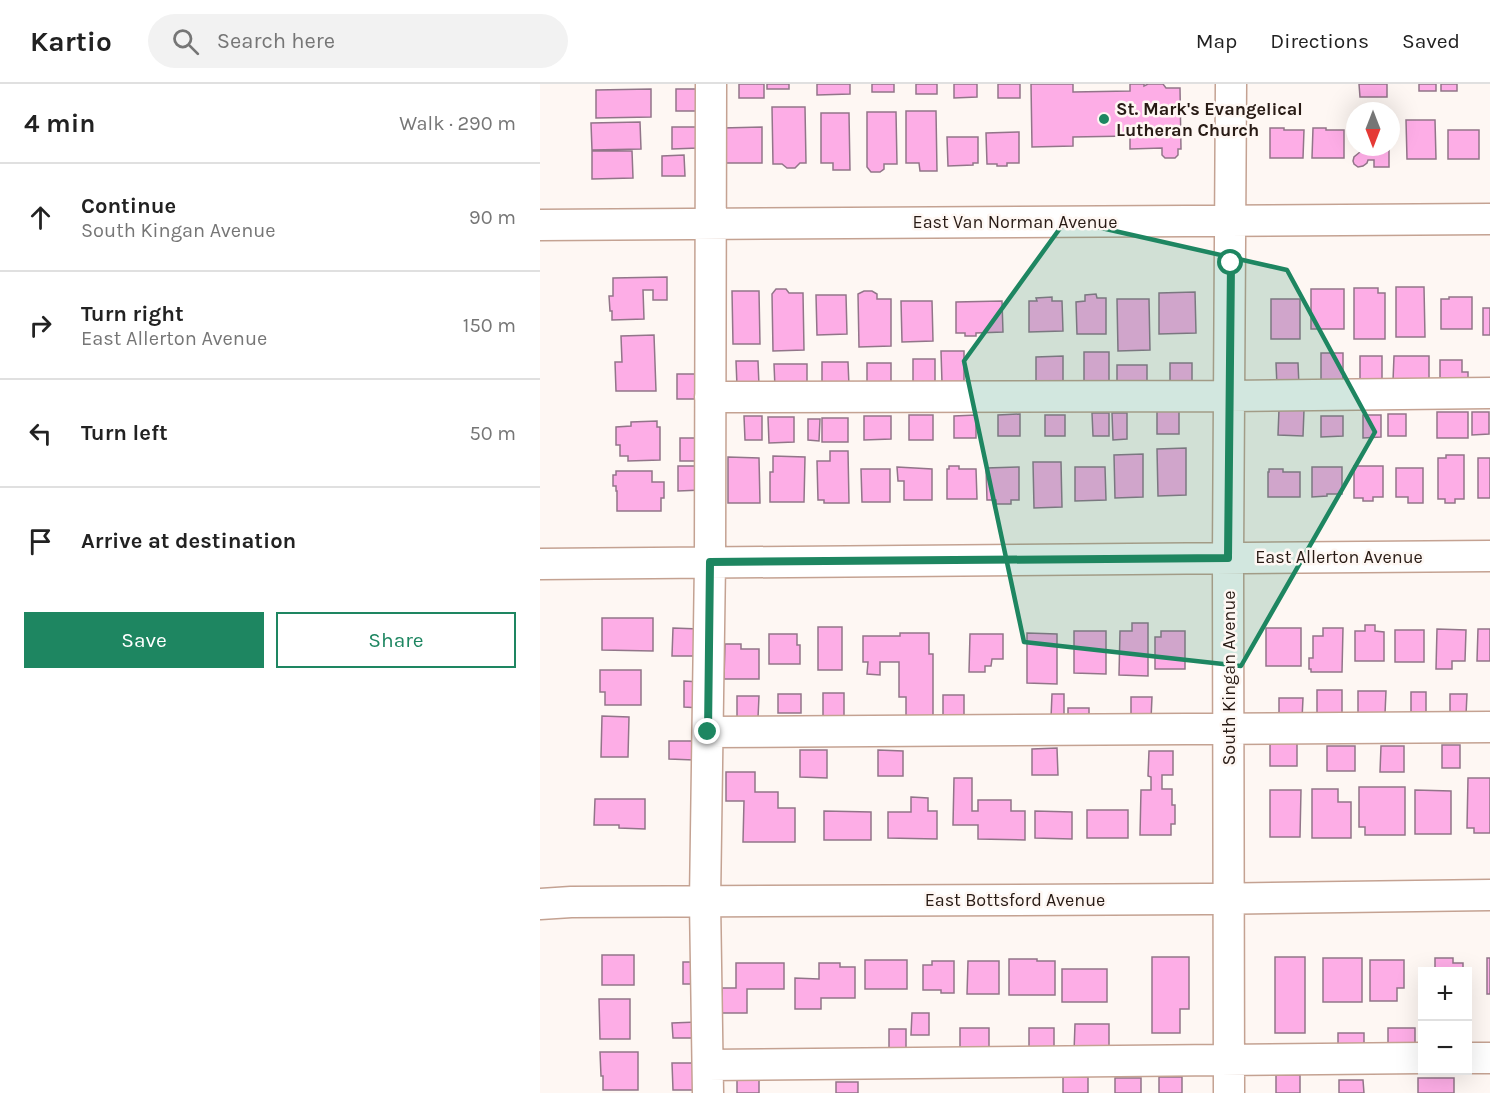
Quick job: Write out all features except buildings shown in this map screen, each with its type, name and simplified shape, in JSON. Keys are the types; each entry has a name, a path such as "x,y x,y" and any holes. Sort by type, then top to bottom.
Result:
{"street":[{"path":"711,84 710,562 705,901 708,1079 1229,1060 1418,1059"},
{"name":"South Kingan Avenue","path":"1230,1093 1228,558 1232,84"},
{"name":"East Van Norman Avenue","path":"540,225 1490,219"},
{"path":"710,397 1490,393"},
{"name":"East Allerton Avenue","path":"540,564 1490,556"},
{"path":"708,732 1490,727"},
{"name":"East Bottsford Avenue","path":"540,904 1490,895"},
{"path":"1472,1058 1490,1058"}],"highlighted area":[{"path":"1066,220 1287,270 1375,432 1241,666 1024,642 964,361"}],"place":[{"name":"St. Mark's Evangelical Lutheran Church","path":"1104,119"}],"route":[{"path":"708,732 710,562 1228,558 1231,263"}]}
